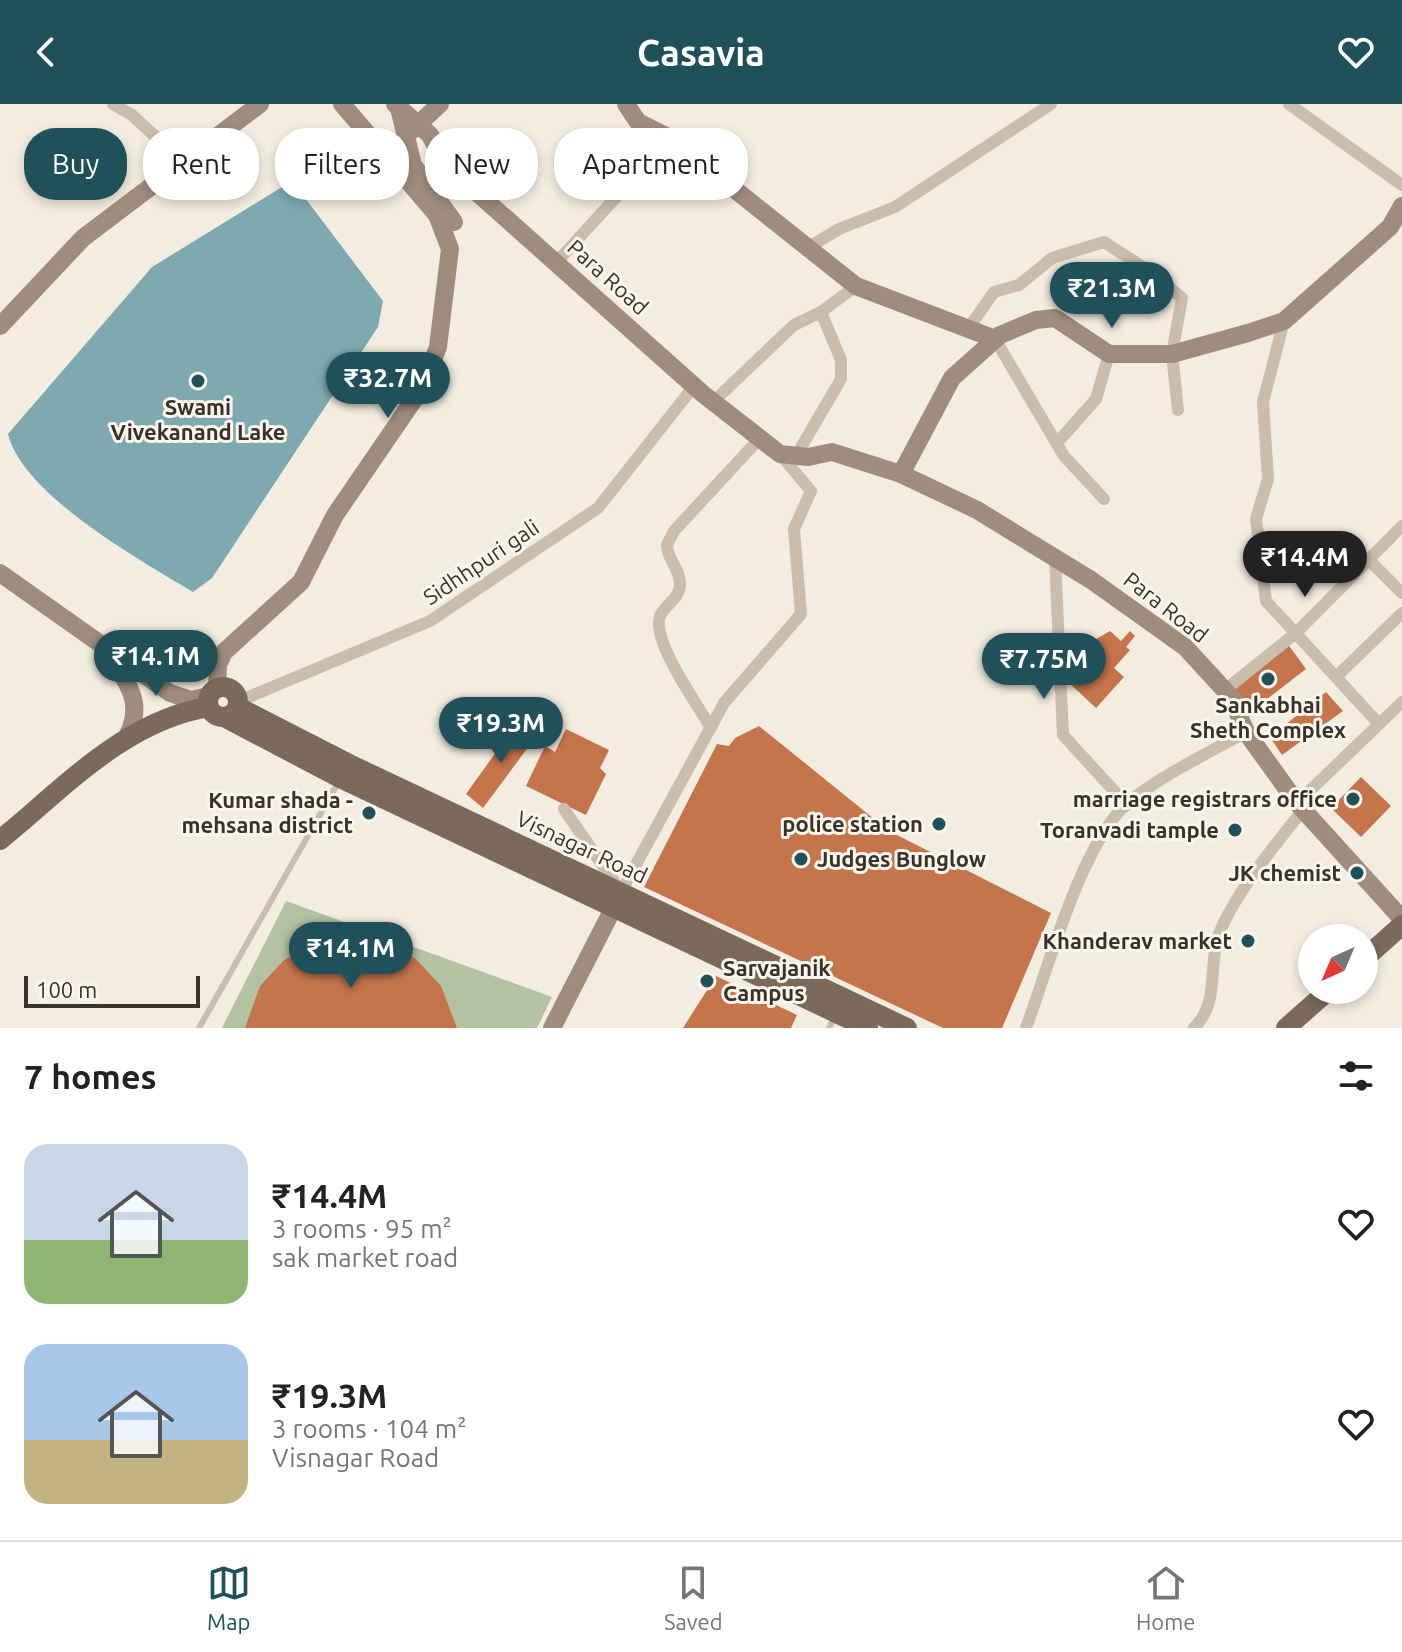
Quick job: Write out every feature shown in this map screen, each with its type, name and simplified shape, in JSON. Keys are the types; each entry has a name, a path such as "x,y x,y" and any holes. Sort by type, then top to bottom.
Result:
{"main road":[{"path":"0,840 127,737 175,714 223,700"},
{"name":"Visnagar Road","path":"223,700 344,771 618,900 868,1028"},
{"path":"1378,945 1402,922"},
{"path":"1286,1028 1313,1004"},
{"name":"Visnagar Road","path":"836,1013 907,1028"}],"street":[{"path":"113,104 146,128"},
{"path":"228,128 260,104"},
{"path":"342,104 362,128"},
{"path":"409,136 440,104"},
{"path":"626,104 638,122 650,128"},
{"path":"809,247 839,229 895,207 1051,104"},
{"path":"1289,104 1402,185"},
{"path":"397,106 400,128"},
{"path":"0,573 170,693 191,700 223,700 218,665 224,652 286,599 301,582 342,503 431,369 438,347 450,249 447,236 409,157"},
{"path":"0,326 83,238 143,192"},
{"path":"748,199 856,286 995,339 1064,456 1104,499"},
{"name":"Para Road","path":"485,200 694,386 760,438 788,455 832,452 901,474 977,510 1055,558 1185,647 1225,690 1246,732 1300,806 1402,922"},
{"path":"556,263 613,200"},
{"path":"901,474 952,378 995,339 1036,320 1055,318 1109,354 1172,354 1284,321 1396,233 1402,206"},
{"path":"968,329 994,292 1019,285 1052,258 1104,242 1155,275 1182,298 1172,354 1178,410"},
{"path":"714,401 794,325 821,312 856,286"},
{"path":"552,1028 724,703 801,614 794,529 811,491 788,455 841,379 841,360 821,312"},
{"path":"1284,321 1263,402 1268,479 1256,519 1266,601 1379,724"},
{"path":"1057,443 1096,399 1109,354"},
{"name":"Sidhhpuri gali","path":"223,700 430,621 598,508 694,386"},
{"path":"711,728 667,654 659,625 660,614 678,596 680,586 679,574 667,545 674,531 760,438"},
{"path":"1225,690 1296,633 1402,526"},
{"path":"1055,558 1063,735 1127,805"},
{"path":"1369,560 1402,593"},
{"path":"0,584 116,666 175,714"},
{"path":"1337,676 1402,613"},
{"path":"116,666 135,700 136,713 127,737"},
{"path":"1194,1028 1213,995 1219,934 1273,847 1300,806 1402,702"},
{"path":"1026,1028 1091,854 1118,812 1246,732"},
{"path":"564,809 618,900"}],"lane":[{"path":"199,1028 344,771"}],"green space":[{"path":"286,901 552,997 537,1028 222,1028"}],"water":[{"name":"Swami Vivekanand Lake","path":"275,191 275,200 307,200 383,301 378,327 212,578 193,592 115,544 59,502 18,457 8,434 152,267"}],"building":[{"path":"1110,631 1121,641 1130,631 1135,636 1126,647 1130,650 1114,668 1124,677 1096,708 1067,681 1086,660 1079,649"},
{"name":"Sankabhai Sheth Complex","path":"1287,643 1306,669 1249,713 1230,690"},
{"path":"1326,692 1343,711 1282,755 1270,737"},
{"path":"517,723 535,738 483,808 466,794"},
{"name":"Judges Bunglow","path":"759,726 889,831 1051,913 1002,1028 943,1028 644,887 717,744 729,746 735,738"},
{"path":"566,729 609,750 600,768 606,774 586,815 526,786 545,746 555,752"},
{"path":"1361,777 1391,806 1361,837 1331,808"},
{"path":"349,937 383,943 416,959 441,986 457,1028 245,1028 260,986 284,960 315,943"},
{"path":"716,976 797,1015 791,1028 683,1028"}],"place":[{"name":"Swami Vivekanand Lake","path":"198,381"},
{"name":"Sankabhai Sheth Complex","path":"1268,679"},
{"name":"marriage registrars office","path":"1353,799"},
{"name":"Kumar shada - mehsana district","path":"369,813"},
{"name":"police station","path":"939,824"},
{"name":"Toranvadi tample","path":"1235,830"},
{"name":"Judges Bunglow","path":"801,859"},
{"name":"JK chemist","path":"1357,873"},
{"name":"Khanderav market","path":"1248,941"},
{"name":"Sarvajanik Campus","path":"707,981"}]}
